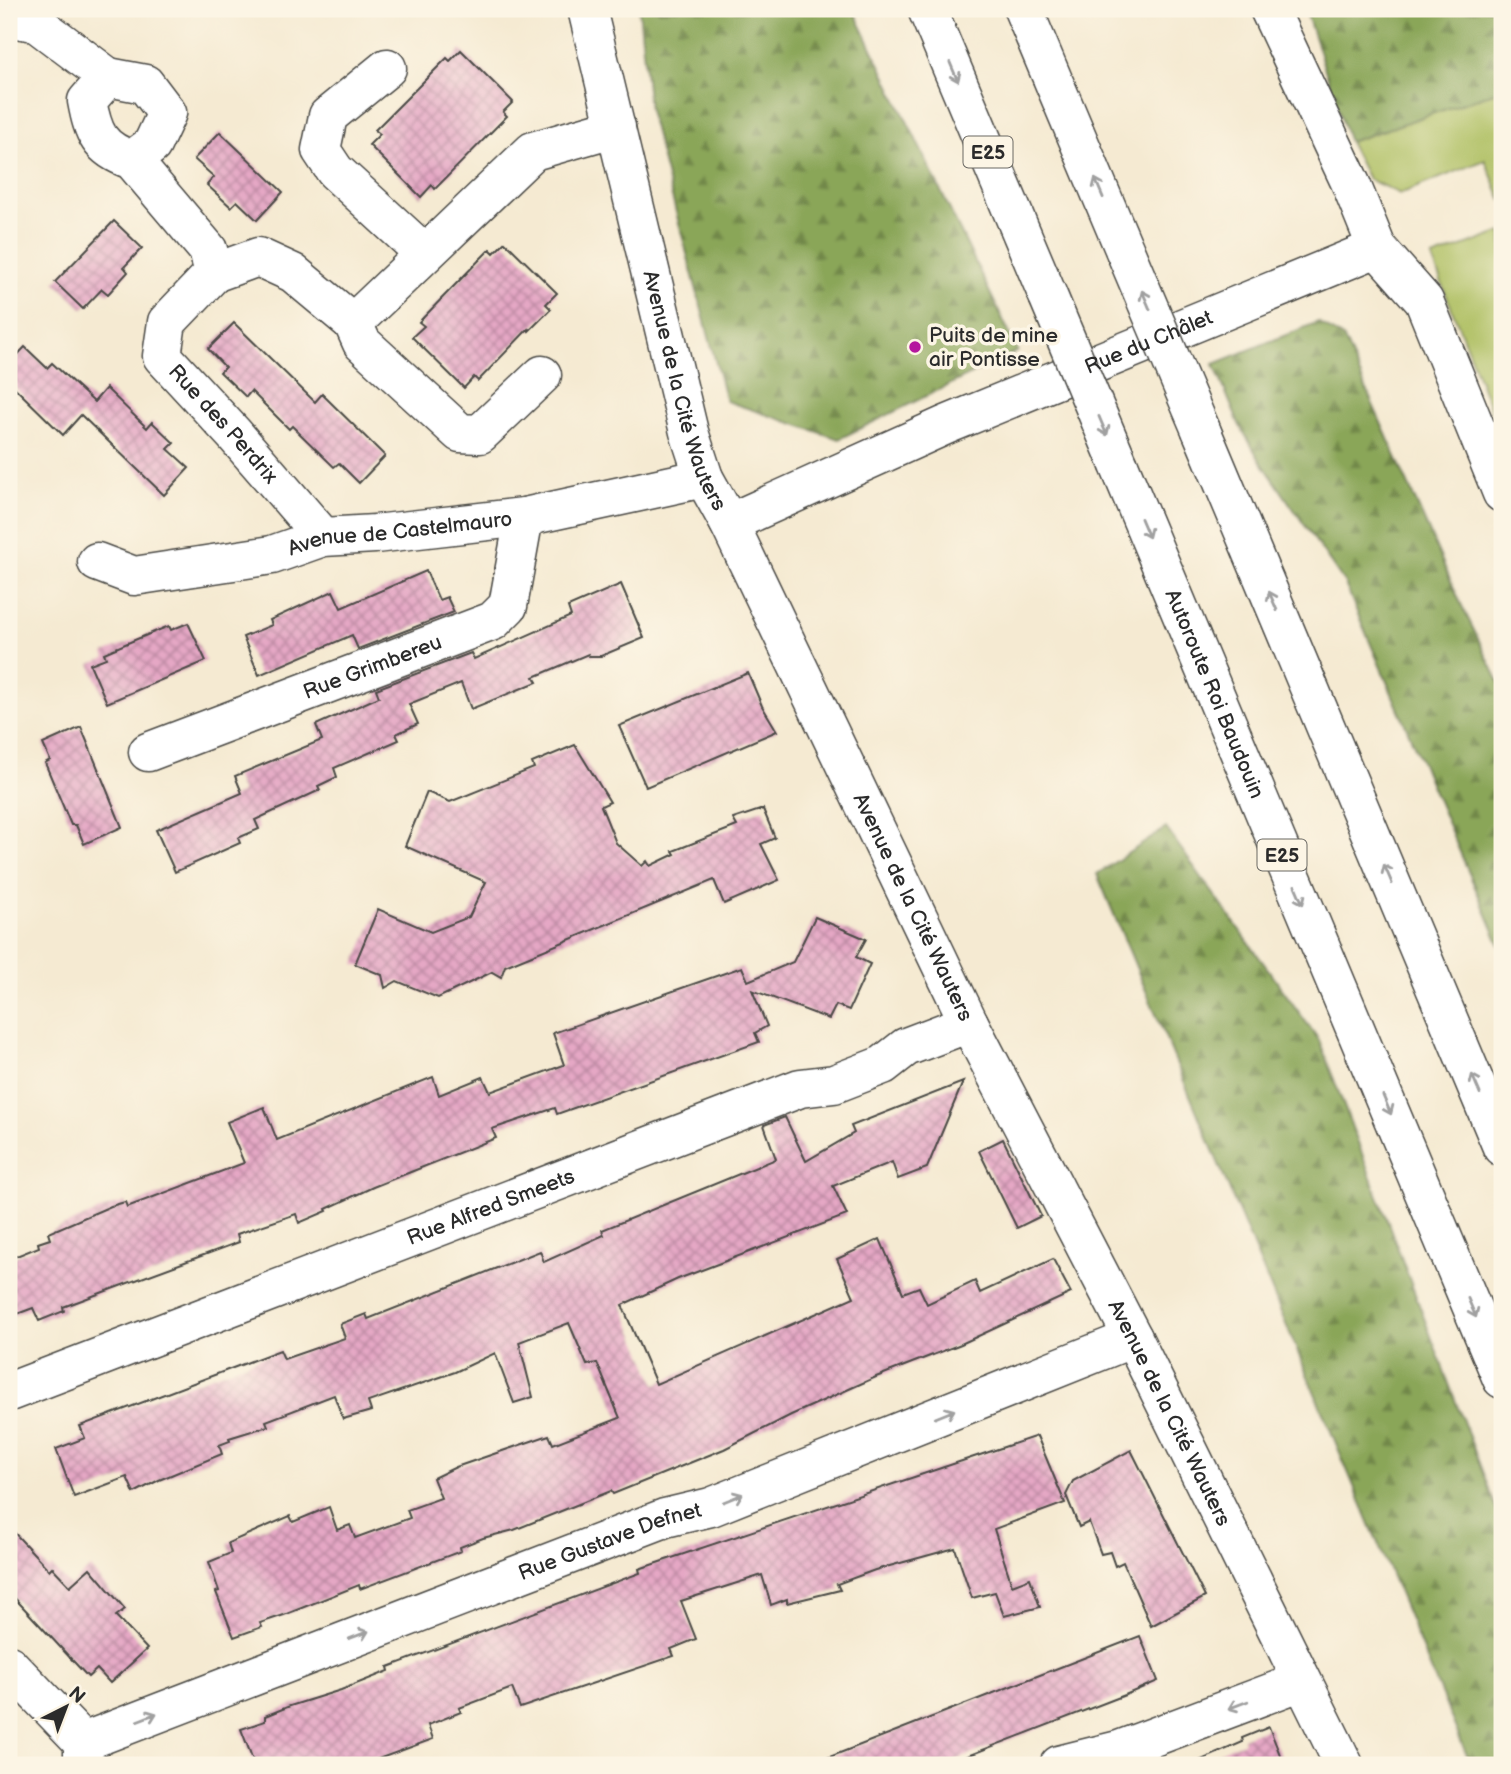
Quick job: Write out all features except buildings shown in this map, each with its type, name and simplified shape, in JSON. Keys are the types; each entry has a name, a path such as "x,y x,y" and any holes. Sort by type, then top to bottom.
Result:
{"main road":[{"name":"Avenue de la Cité Wauters","path":"587,9 689,432 704,478 729,523 969,1023 1133,1338 1344,1765"},
{"name":"Autoroute Roi Baudouin","path":"927,9 1502,1379"},
{"path":"1023,9 1502,1147"},
{"path":"1269,9 1351,184 1377,248 1424,301 1502,494"},
{"path":"9,18 35,22 108,77 145,84 167,113 152,145 132,160"},
{"path":"387,68 328,116 321,150 335,171 424,253"},
{"path":"108,77 87,101 91,123 102,144 132,160 208,250 214,273"},
{"path":"353,323 533,151 616,127"},
{"name":"Rue du Châlet","path":"729,523 946,425 1377,248"},
{"name":"Rue des Perdrix","path":"323,537 162,356 167,322 214,273 258,257 293,273 353,323 362,343 460,433 480,434 542,375"},
{"name":"Avenue de Castelmauro","path":"97,562 134,576 272,555 323,537 375,534 524,517 704,478"},
{"name":"Rue Grimbereu","path":"148,752 493,621 508,606 524,517"},
{"name":"Rue Alfred Smeets","path":"9,1392 800,1088 846,1080 883,1065 906,1047 969,1023"},
{"name":"Rue Gustave Defnet","path":"83,1754 665,1518 711,1507 1133,1338"},
{"path":"9,1665 83,1754"},
{"path":"1059,1765 1119,1750 1301,1681"}],"green space":[{"path":"639,9 853,9 1018,351 839,439 726,401 649,110"},
{"path":"1305,9 1502,9 1502,90 1349,142"},
{"path":"1502,90 1502,201 1485,160 1400,194 1368,179 1349,142"},
{"path":"1502,232 1502,438 1432,258"},
{"path":"1318,322 1344,339 1461,604 1502,688 1502,950 1345,584 1258,457 1239,424 1214,364"},
{"path":"1166,828 1319,1040 1502,1524 1502,1765 1471,1765 1097,874"}],"place":[{"name":"Puits de mine air Pontisse","path":"915,347"}]}
